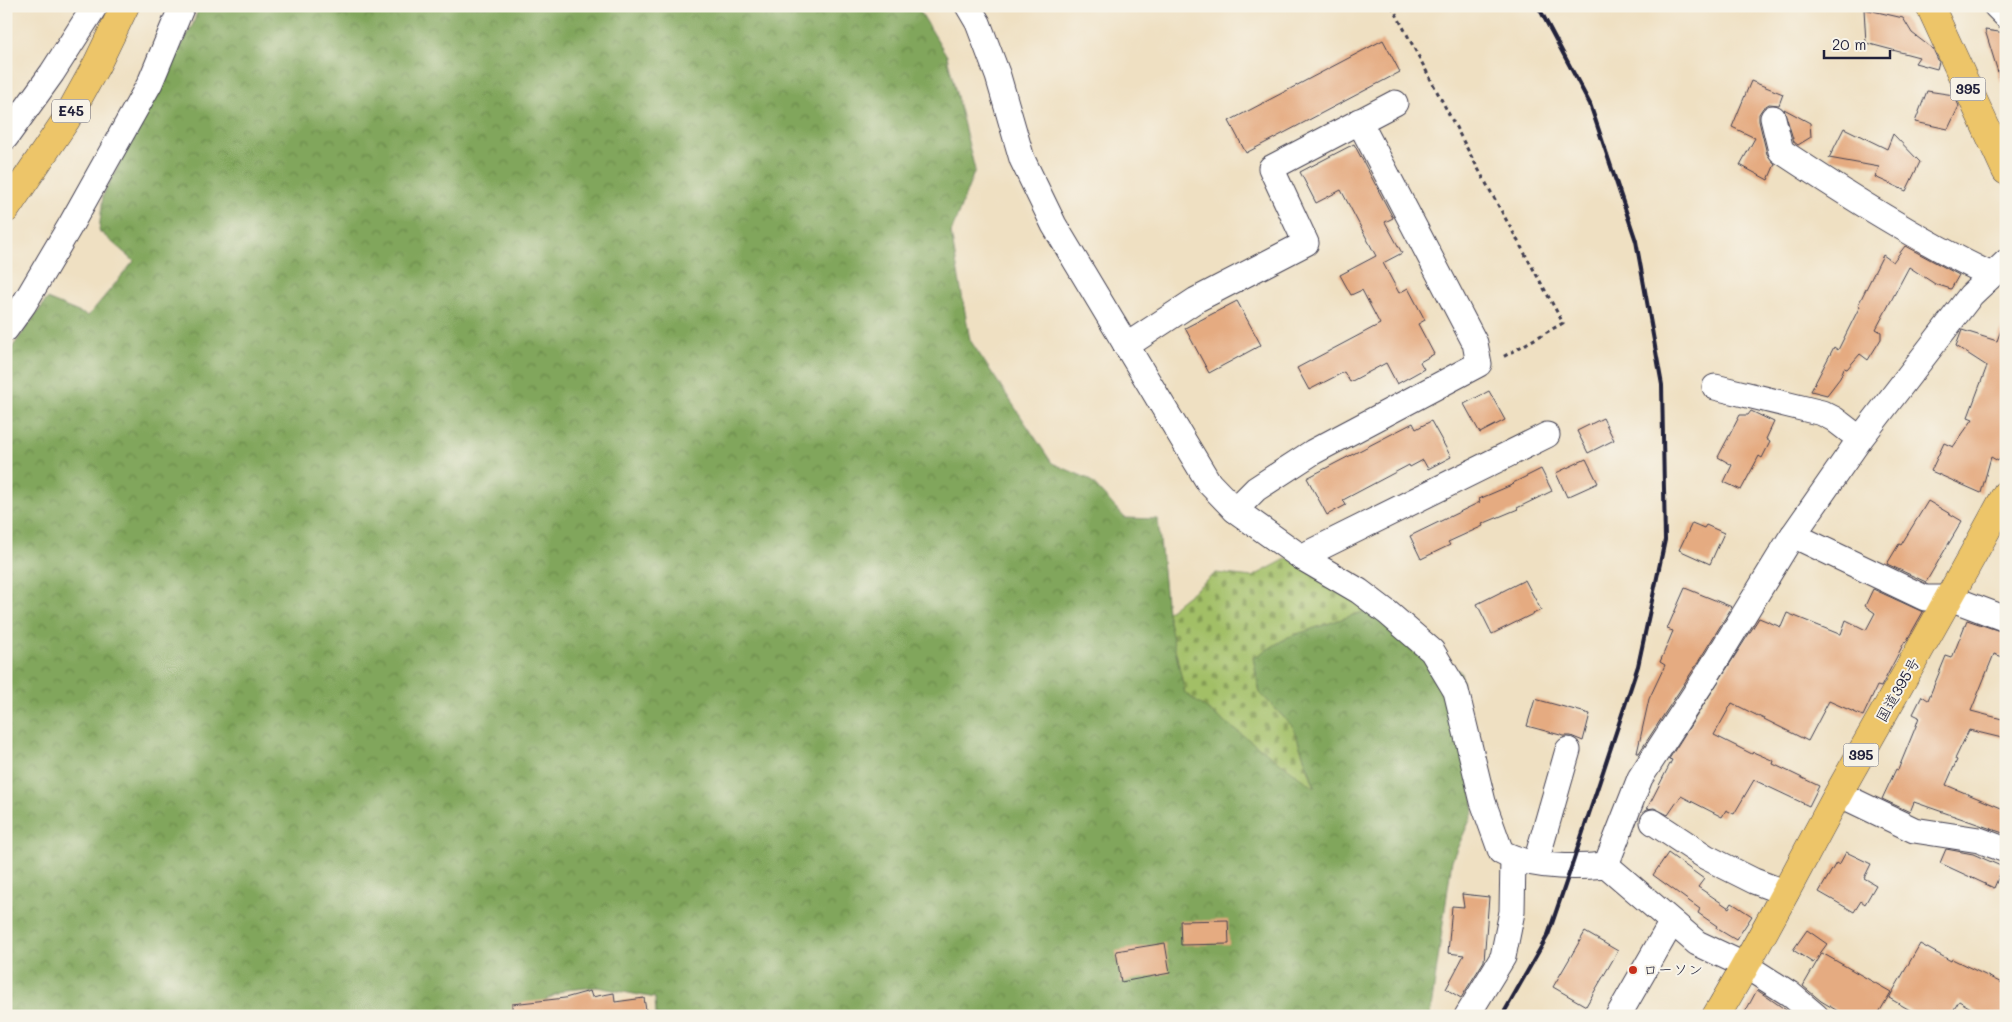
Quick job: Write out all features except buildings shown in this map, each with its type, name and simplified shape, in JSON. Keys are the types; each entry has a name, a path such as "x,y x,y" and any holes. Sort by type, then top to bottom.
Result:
{"highway":[{"name":"E45","path":"6,209 66,120 97,64 125,6"},
{"name":"395","path":"1930,6 2006,171"},
{"name":"国道395号","path":"1716,1016 1746,966 1838,794 1950,598 2006,494"}],"street":[{"path":"6,137 52,73 95,6"},
{"path":"6,330 24,304 70,226 150,83 182,6"},
{"path":"968,6 978,23 998,76 1022,160 1054,225 1209,483 1235,510 1300,557 1359,591 1432,651 1456,691 1483,802 1501,852 1524,860 1572,868 1606,865 1697,944 1746,966 1790,994 1816,1016"},
{"path":"1996,6 2006,16"},
{"path":"1126,346 1196,300 1306,243 1271,168 1396,103"},
{"path":"1773,118 1781,151 1913,234 1950,255 1999,269"},
{"path":"1235,510 1256,489 1313,452 1479,364 1475,343 1360,122"},
{"path":"1606,865 1640,778 1708,675 1794,535 1860,439 1971,294 1999,269"},
{"path":"1714,387 1822,413 1834,419 1860,439"},
{"path":"1300,557 1547,436"},
{"path":"1794,535 1925,598 1950,598 2006,619"},
{"path":"1468,1016 1503,957 1524,860 1568,750"},
{"path":"1838,794 1914,830 1979,840 2006,850"},
{"path":"1653,822 1706,857 1754,881 1786,893"},
{"path":"1618,1016 1672,922"}],"path":[{"path":"1392,6 1470,154 1564,323 1496,360 1479,364"}],"green space":[{"path":"199,6 917,6 947,56 975,170 951,233 970,340 1052,463 1089,479 1125,518 1158,519 1167,612 1185,693 1315,787 1293,727 1260,693 1253,658 1288,637 1368,610 1423,653 1461,672 1474,811 1452,860 1430,1016 656,1016 655,998 597,987 565,990 524,1011 520,1016 6,1016 6,356 47,299 88,316 134,261 99,231 103,195 193,24"},
{"path":"1288,558 1368,610 1288,637 1253,658 1260,693 1293,727 1315,788 1185,693 1167,612 1216,573 1252,577"}],"railway":[{"path":"1502,1016 1548,935 1571,868 1638,666 1665,540 1662,385 1636,241 1590,104 1538,6"}],"place":[{"name":"ローソン","path":"1633,970"}]}
